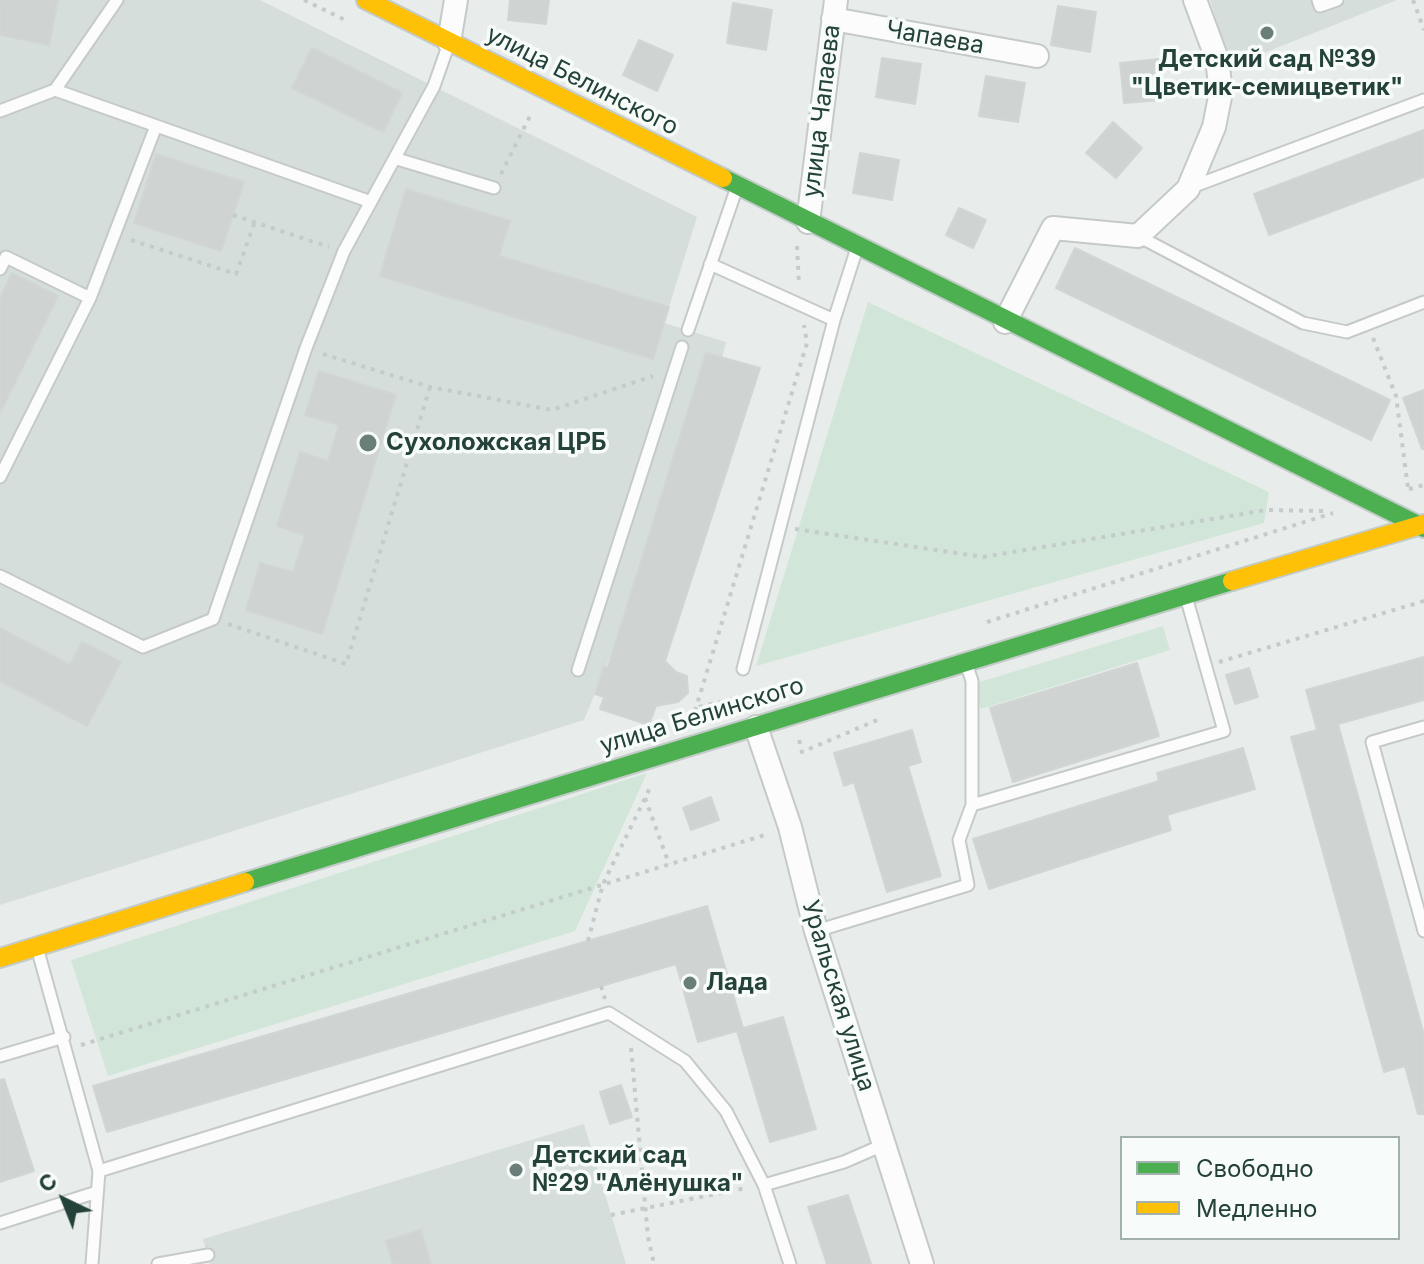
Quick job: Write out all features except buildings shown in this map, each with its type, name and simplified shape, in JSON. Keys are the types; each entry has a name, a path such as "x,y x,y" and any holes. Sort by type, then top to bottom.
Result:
{"main road":[{"name":"улица Белинского","path":"366,0 1005,322 1423,526"},
{"name":"улица Белинского","path":"0,958 668,752 1423,526"}],"street":[{"path":"449,42 456,0"},
{"path":"1005,322 1053,228 1138,236 1188,189 1214,127 1221,92 1217,59 1195,0"},
{"name":"Чапаева","path":"834,10 1037,56"},
{"name":"улица Чапаева","path":"808,222 834,10"},
{"name":"Уральская улица","path":"756,727 790,827 816,931 922,1264"}],"lane":[{"path":"0,111 55,90 117,0"},
{"path":"1318,0 1320,6 1337,0"},
{"path":"0,576 143,647 213,619 306,348 344,251 397,159 434,86 449,42"},
{"path":"55,90 371,202"},
{"path":"1188,189 1424,100"},
{"path":"1,473 90,298 156,126"},
{"path":"397,159 494,188"},
{"path":"688,330 737,186"},
{"path":"1138,236 1303,323 1347,332 1424,302"},
{"path":"743,669 834,320 858,247"},
{"path":"0,269 6,257 90,298"},
{"path":"710,264 834,320"},
{"path":"578,670 682,347"},
{"path":"972,805 1224,731 1185,596"},
{"path":"816,931 968,885 959,840 972,805 972,681 965,662"},
{"path":"1424,727 1372,742 1424,931"},
{"path":"36,947 64,1037 99,1171 92,1264"},
{"path":"99,1171 609,1013 685,1061 726,1111 764,1185 790,1264"},
{"path":"0,1056 64,1037"},
{"path":"764,1185 844,1162 883,1145"},
{"path":"0,1223 97,1192"},
{"path":"158,1264 208,1255"}],"path":[{"path":"1413,0 1424,30"},
{"path":"494,188 531,113"},
{"path":"233,215 344,251"},
{"path":"113,235 236,274 254,224"},
{"path":"690,719 697,708 807,343 800,305 797,246"},
{"path":"1368,324 1396,396"},
{"path":"306,348 430,387 552,410 675,369"},
{"path":"213,619 346,664 430,387"},
{"path":"1409,489 1424,485"},
{"path":"754,518 983,557 1266,510 1339,511 981,624"},
{"path":"1206,666 1424,601"},
{"path":"697,708 742,696"},
{"path":"588,941 603,884 668,752"},
{"path":"645,798 669,864"},
{"path":"77,1046 790,827"},
{"path":"629,1025 654,1264"},
{"path":"611,1215 764,1185"}],"shaded area":[{"name":"Сухоложская ЦРБ","path":"0,0 260,0 697,217 664,323 726,342 722,358 760,368 667,656 617,640 584,720 0,905"},
{"name":"Детский сад №39 \"Цветик-семицветик\"","path":"1210,0 1397,0 1231,66"},
{"name":"Детский сад №29 \"Алёнушка\"","path":"584,1124 626,1264 210,1264 203,1239"}],"green space":[{"path":"868,302 1269,492 1264,523 756,666"},
{"path":"1163,626 1170,650 981,709 973,684"},
{"path":"647,773 575,931 108,1076 71,960"}],"traffic: fast":[{"path":"723,178 1424,528"},
{"path":"245,882 1232,581"}],"traffic: slow":[{"path":"366,0 723,178"},
{"path":"1232,581 1424,524"},
{"path":"0,958 245,882"}],"place":[{"name":"Детский сад №39 \"Цветик-семицветик\"","path":"1267,33"},
{"name":"Сухоложская ЦРБ","path":"368,443"},
{"name":"Лада","path":"690,983"},
{"name":"Детский сад №29 \"Алёнушка\"","path":"516,1170"}]}
